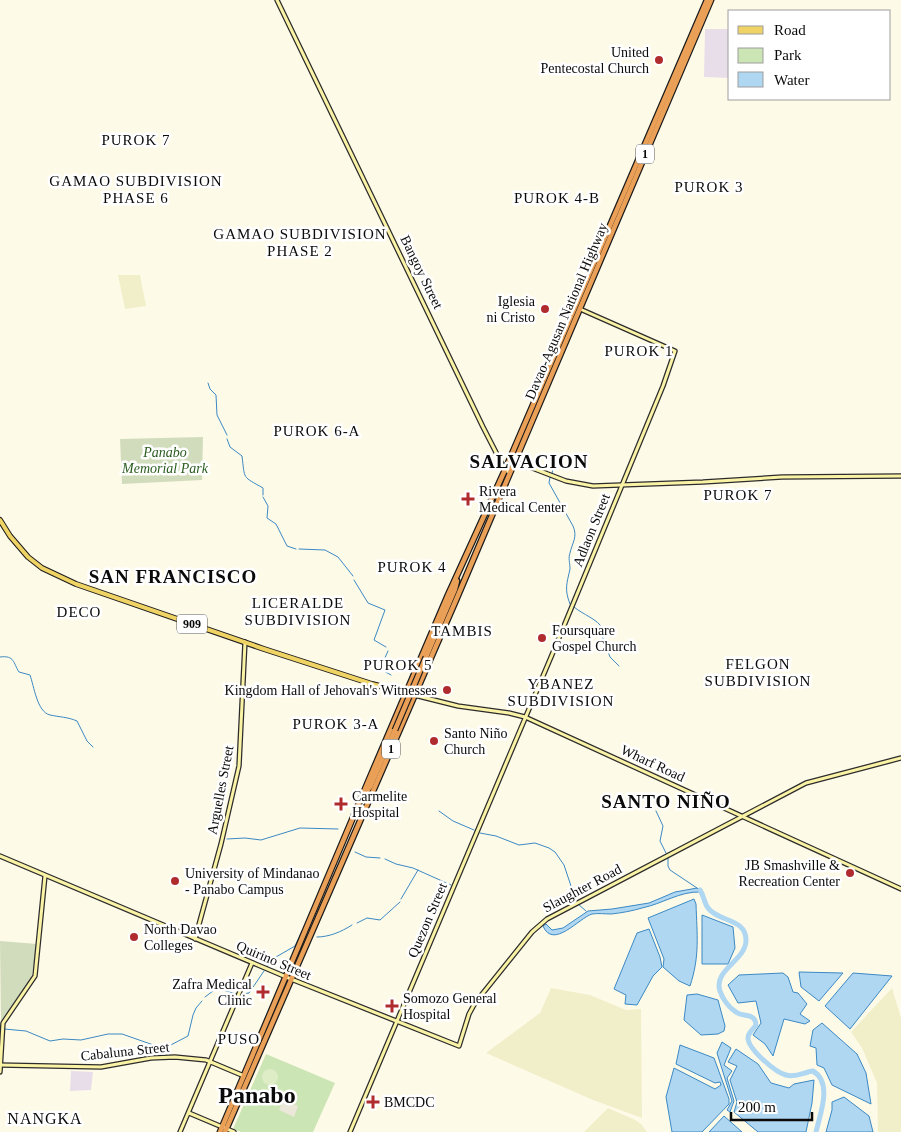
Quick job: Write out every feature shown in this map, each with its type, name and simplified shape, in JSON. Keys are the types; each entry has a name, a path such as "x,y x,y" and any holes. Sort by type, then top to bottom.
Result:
{"highway":[{"name":"Davao-Agusan National Highway","path":"618,213 707,0"},
{"name":"Davao-Agusan National Highway","path":"223,1130 285,977 406,693 480,525 512,460 711,0"},
{"name":"Davao-Agusan National Highway","path":"246,1077 291,979 466,576 507,471"},
{"path":"480,525 486,527"},
{"name":"Davao-Agusan National Highway","path":"360,800 370,787 395,730 455,589 459,572"},
{"name":"Davao-Agusan National Highway","path":"455,589 466,576"},
{"name":"Davao-Agusan National Highway","path":"368,803 370,787"}],"main road":[{"name":"909","path":"0,520 25,554 51,573 76,584 328,670 414,695"}],"street":[{"name":"Bangoy Street","path":"278,0 507,471"},
{"name":"Adlaon Street","path":"525,717 663,386 674,351 577,308"},
{"path":"512,460 546,474 579,484 593,486 796,477 901,476"},
{"name":"Arguelles Street","path":"195,939 221,844 239,766 245,642"},
{"name":"Wharf Road","path":"414,695 458,706 525,717 901,888"},
{"name":"Quezon Street","path":"350,1132 525,717"},
{"name":"Slaughter Road","path":"459,1046 469,1014 475,1003 541,923 740,816 815,779 901,758"},
{"name":"Quirino Street","path":"0,856 285,977 459,1046"},
{"path":"0,1072 3,1023 35,976 45,876"},
{"path":"180,1132 252,963"},
{"name":"Cabaluna Street","path":"0,1065 101,1067 163,1057 193,1058 210,1062 246,1077"},
{"path":"189,1113 223,1130 234,1132"}],"shaded area":[{"path":"705,29 728,29 728,78 704,77"},
{"path":"118,275 140,275 146,306 125,309"},
{"path":"551,988 590,995 626,1010 641,1009 642,1118 593,1100 486,1053 540,1013"},
{"path":"892,988 901,1018 901,1132 878,1132 877,1083 862,1048 851,1032"},
{"path":"71,1071 93,1072 91,1090 70,1091"},
{"path":"283,1100 298,1106 294,1117 279,1110"},
{"path":"608,1108 635,1120 647,1132 584,1132"}],"green space":[{"name":"Panabo Memorial Park","path":"203,437 202,480 122,484 120,439"},
{"path":"0,941 37,944 31,980 1,1021"},
{"path":"266,1054 335,1083 313,1132 241,1132 233,1129"},
{"path":"267,1069 273,1069 278,1074 276,1083 267,1085 262,1080 262,1074"}],"water":[{"path":"697,888 701,892 678,896 634,910 611,914 592,914 559,934 547,933 543,926 546,924 552,930 563,928 588,911 649,903 675,892"},
{"path":"694,899 696,904 697,945 690,986 679,981 663,967 664,959 648,918"},
{"path":"702,915 733,927 735,948 728,964 702,964"},
{"path":"649,929 662,967 653,976 637,1005 625,1004 626,995 614,989 637,933"},
{"path":"799,972 843,973 819,1001 801,987"},
{"path":"783,973 788,977 793,992 798,993 807,1004 800,1014 810,1021 805,1024 784,1019 773,1056 765,1044 753,1035 761,1023 756,1001 738,1003 728,985 739,975"},
{"path":"853,973 892,976 850,1029 825,1006"},
{"path":"697,994 718,1000 725,1026 724,1031 718,1034 701,1035 684,1020 687,995"},
{"path":"822,1023 857,1054 866,1073 871,1104 832,1085 824,1068 817,1065 816,1048 810,1046 813,1030"},
{"path":"722,1042 731,1048 724,1065 732,1071 727,1078 734,1101 730,1112 727,1110 732,1101 717,1053"},
{"path":"680,1045 714,1058 729,1099 729,1104 702,1132 672,1132 666,1097 674,1068 715,1089 721,1085 720,1082 715,1083 676,1064"},
{"path":"736,1049 758,1064 771,1083 789,1088 794,1084 814,1080 812,1103 806,1132 758,1132 734,1112 737,1102 730,1080 737,1066 728,1062"},
{"path":"844,1097 869,1116 873,1132 826,1132 832,1110 832,1102"},
{"path":"724,1116 742,1132 709,1132"}],"waterway":[{"path":"208,383 210,389 216,395 217,415 227,435"},
{"path":"227,439 230,447 242,456 244,474 248,479 263,488 263,495"},
{"path":"552,474 553,468"},
{"path":"550,477 549,483 574,530 575,537 569,557 570,569 567,586 570,604"},
{"path":"263,497 268,506 267,518 276,524 287,546 296,549"},
{"path":"299,549 325,550 338,557 353,576"},
{"path":"354,580 368,603 385,610 374,640 386,647"},
{"path":"574,607 597,622 602,628"},
{"path":"601,633 610,657 619,666"},
{"path":"388,651 380,669 391,675"},
{"path":"0,657 11,658 19,672 30,675 39,704 46,713 77,721 87,741 93,747"},
{"path":"439,811 453,821 474,830"},
{"path":"656,811 663,826 660,841 666,853"},
{"path":"227,839 245,838 261,840 300,828 338,829"},
{"path":"480,833 496,836 519,845 535,843 555,852 564,865 576,901"},
{"path":"355,852 366,857 380,858"},
{"path":"668,857 670,870 700,890"},
{"path":"385,859 413,868 451,885"},
{"path":"401,899 418,870"},
{"path":"700,890 707,906 713,912 737,924 745,934 746,941 741,954 725,971 719,984 722,997 731,1008 739,1014 754,1018 756,1025 748,1036 749,1043 763,1060 781,1073 793,1076 813,1071 819,1076 824,1091 824,1099 816,1132"},
{"path":"357,923 367,918 380,920 400,902"},
{"path":"578,904 586,911"},
{"path":"317,937 335,934 352,925"},
{"path":"276,957 295,946 302,931"},
{"path":"267,967 273,959"},
{"path":"242,994 249,993 264,971"},
{"path":"205,997 217,988 236,994"},
{"path":"165,1048 188,1036 193,1015 202,1001"},
{"path":"4,1029 26,1031 50,1041 63,1039 81,1040 108,1034 122,1034 162,1048"}],"place":[{"name":"United Pentecostal Church","path":"659,60"},
{"name":"Iglesia ni Cristo","path":"545,309"},
{"name":"Rivera Medical Center","path":"468,499"},
{"name":"Foursquare Gospel Church","path":"542,638"},
{"name":"Kingdom Hall of Jehovah's Witnesses","path":"447,690"},
{"name":"Santo Niño Church","path":"434,741"},
{"name":"Carmelite Hospital","path":"341,804"},
{"name":"JB Smashville & Recreation Center","path":"850,873"},
{"name":"University of Mindanao - Panabo Campus","path":"175,881"},
{"name":"North Davao Colleges","path":"134,937"},
{"name":"Zafra Medical Clinic","path":"263,992"},
{"name":"Somozo General Hospital","path":"392,1006"},
{"name":"BMCDC","path":"373,1102"}],"district":[{"name":"PUROK 7","path":"136,140"},
{"name":"PUROK 3","path":"709,187"},
{"name":"GAMAO SUBDIVISION PHASE 6","path":"136,190"},
{"name":"PUROK 4-B","path":"557,198"},
{"name":"GAMAO SUBDIVISION PHASE 2","path":"300,242"},
{"name":"PUROK 1","path":"639,351"},
{"name":"PUROK 6-A","path":"317,431"},
{"name":"SALVACION","path":"529,461"},
{"name":"PUROK 7","path":"738,495"},
{"name":"PUROK 4","path":"412,567"},
{"name":"SAN FRANCISCO","path":"173,576"},
{"name":"DECO","path":"79,612"},
{"name":"LICERALDE SUBDIVISION","path":"298,612"},
{"name":"TAMBIS","path":"462,631"},
{"name":"PUROK 5","path":"398,665"},
{"name":"FELGON SUBDIVISION","path":"758,672"},
{"name":"YBANEZ SUBDIVISION","path":"561,692"},
{"name":"PUROK 3-A","path":"336,724"},
{"name":"SANTO NIÑO","path":"666,801"},
{"name":"PUSO","path":"239,1039"},
{"name":"Panabo","path":"257,1095"},
{"name":"NANGKA","path":"45,1118"}]}
